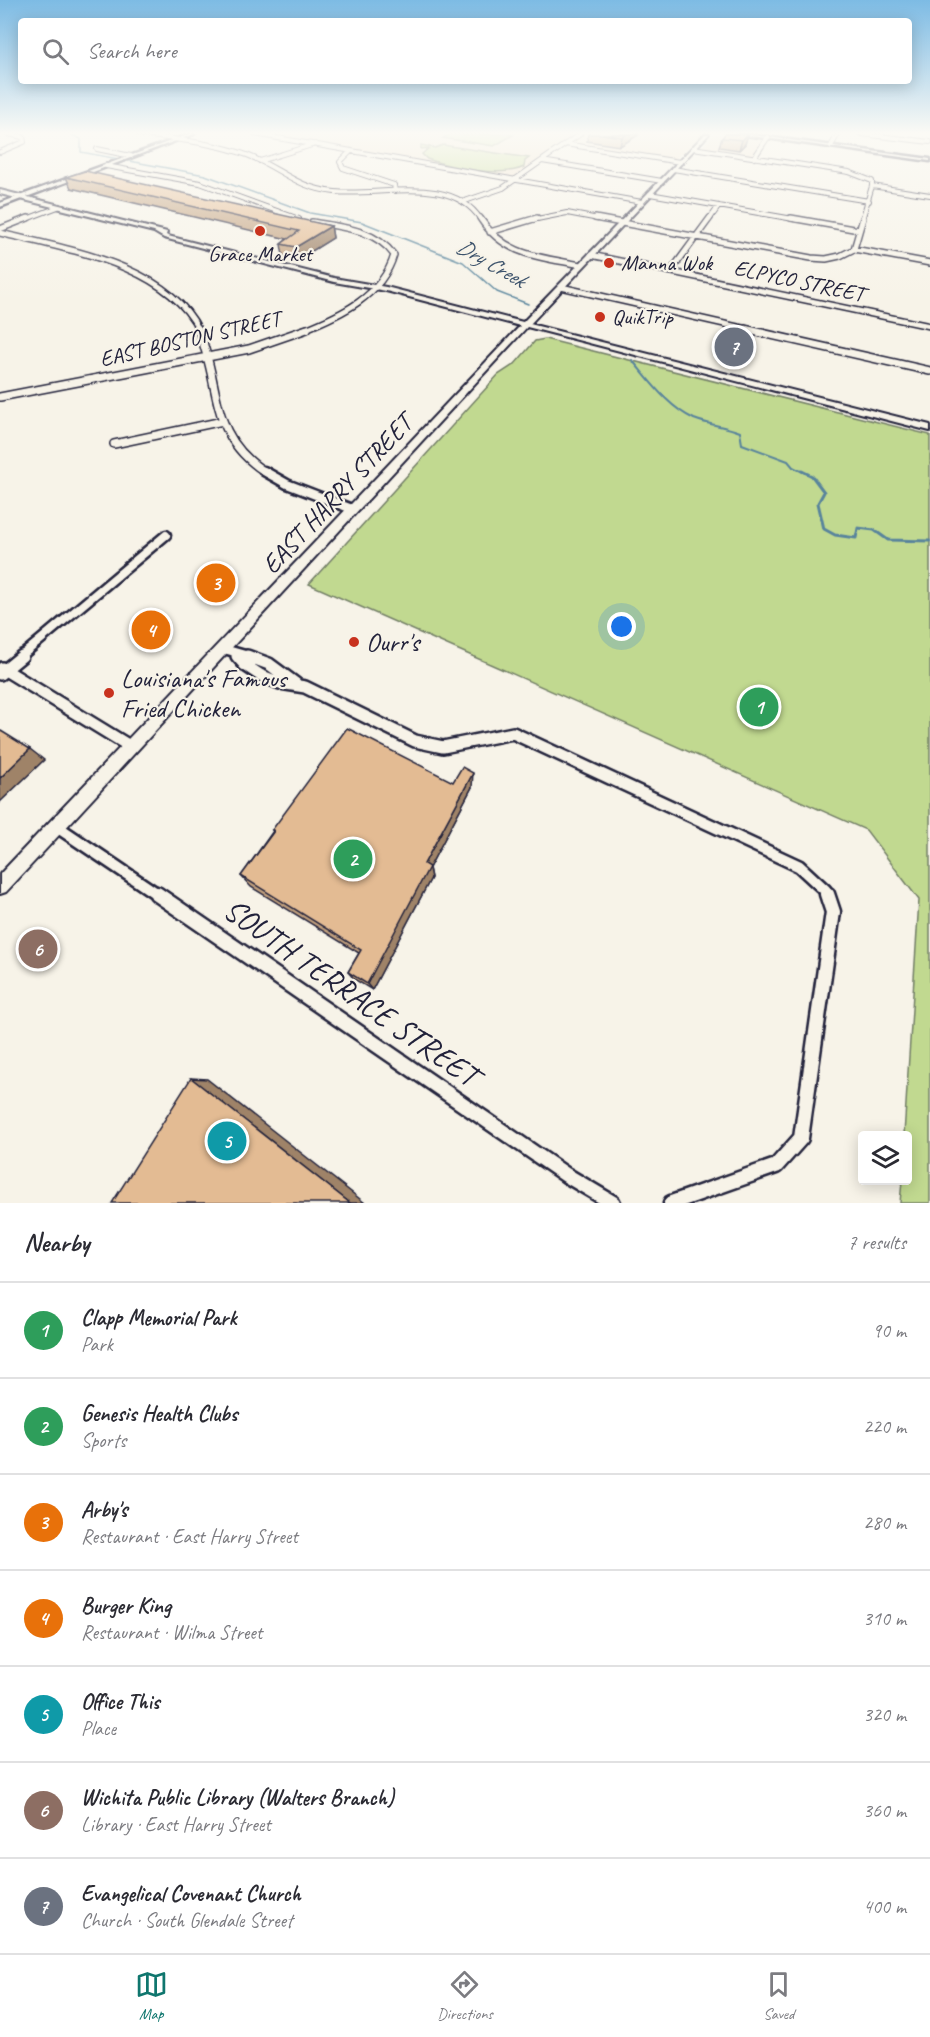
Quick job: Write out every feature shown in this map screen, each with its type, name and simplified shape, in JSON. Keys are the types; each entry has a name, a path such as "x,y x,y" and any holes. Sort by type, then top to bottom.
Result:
{"main road":[{"name":"EAST HARRY STREET","path":"0,886 654,190"},
{"path":"0,192 334,280 375,287 526,324 930,428"}],"street":[{"path":"0,205 40,190"},
{"name":"EAST BOSTON STREET","path":"0,397 259,346 306,329 339,313 375,287 391,271 394,255 385,244 368,235 293,218 219,190"},
{"path":"327,190 347,193 425,191 465,201 488,196 498,190"},
{"path":"574,190 642,202"},
{"path":"800,190 869,201"},
{"path":"854,249 871,190"},
{"path":"899,190 930,195"},
{"path":"650,194 859,230"},
{"path":"465,201 490,232 511,247 580,266"},
{"path":"670,271 719,206"},
{"path":"0,231 58,207"},
{"path":"490,232 555,213 697,236 811,258 840,256 854,249 930,263"},
{"path":"0,231 73,252 147,278 180,303 195,321 208,357 223,421 232,443 252,464 295,486 352,509"},
{"name":"ELPYCO STREET","path":"591,255 930,326"},
{"path":"561,287 930,371"},
{"path":"114,444 223,421"},
{"path":"131,747 2,670 166,536"},
{"path":"224,649 237,656 243,664 279,682 296,684 349,706 415,741 444,747 513,733 799,866 825,890 834,912 801,1138 776,1166 671,1203"},
{"name":"SOUTH TERRACE STREET","path":"56,826 276,974 566,1175 613,1203"}],"green space":[{"path":"545,339 930,435 930,1203 900,1203 902,1185 912,1185 912,1131 904,1131 919,900 866,830 309,584 498,375 515,364 535,341"}],"building":[{"path":"123,190 171,190 331,226 296,247 281,244 299,231"},
{"path":"347,728 453,782 462,767 473,773 424,864 429,867 367,984 348,972 361,950 241,876"},
{"path":"0,732 30,749 0,778"},
{"path":"191,1078 350,1203 112,1203"}],"waterway":[{"name":"Dry Creek","path":"247,190 310,213 362,222 463,262 497,292 528,304"},
{"name":"Dry Creek","path":"632,360 660,393 685,414 700,421 740,432 742,444 788,461 793,467 805,473"},
{"name":"Dry Creek","path":"802,471 812,476 824,492 818,503 824,529 835,535 856,538 858,528 874,530 888,540 930,541"}],"place":[{"name":"Grace Market","path":"260,231"},
{"name":"Manna Wok","path":"609,263"},
{"name":"QuikTrip","path":"600,317"},
{"name":"Evangelical Covenant Church","path":"734,347"},
{"name":"Arby's","path":"216,583"},
{"name":"Burger King","path":"151,630"},
{"name":"Ourr's","path":"354,642"},
{"name":"Louisiana's Famous Fried Chicken","path":"109,693"},
{"name":"Clapp Memorial Park","path":"759,707"},
{"name":"Genesis Health Clubs","path":"353,859"},
{"name":"Wichita Public Library (Walters Branch)","path":"38,949"},
{"name":"Office This","path":"227,1141"}]}
